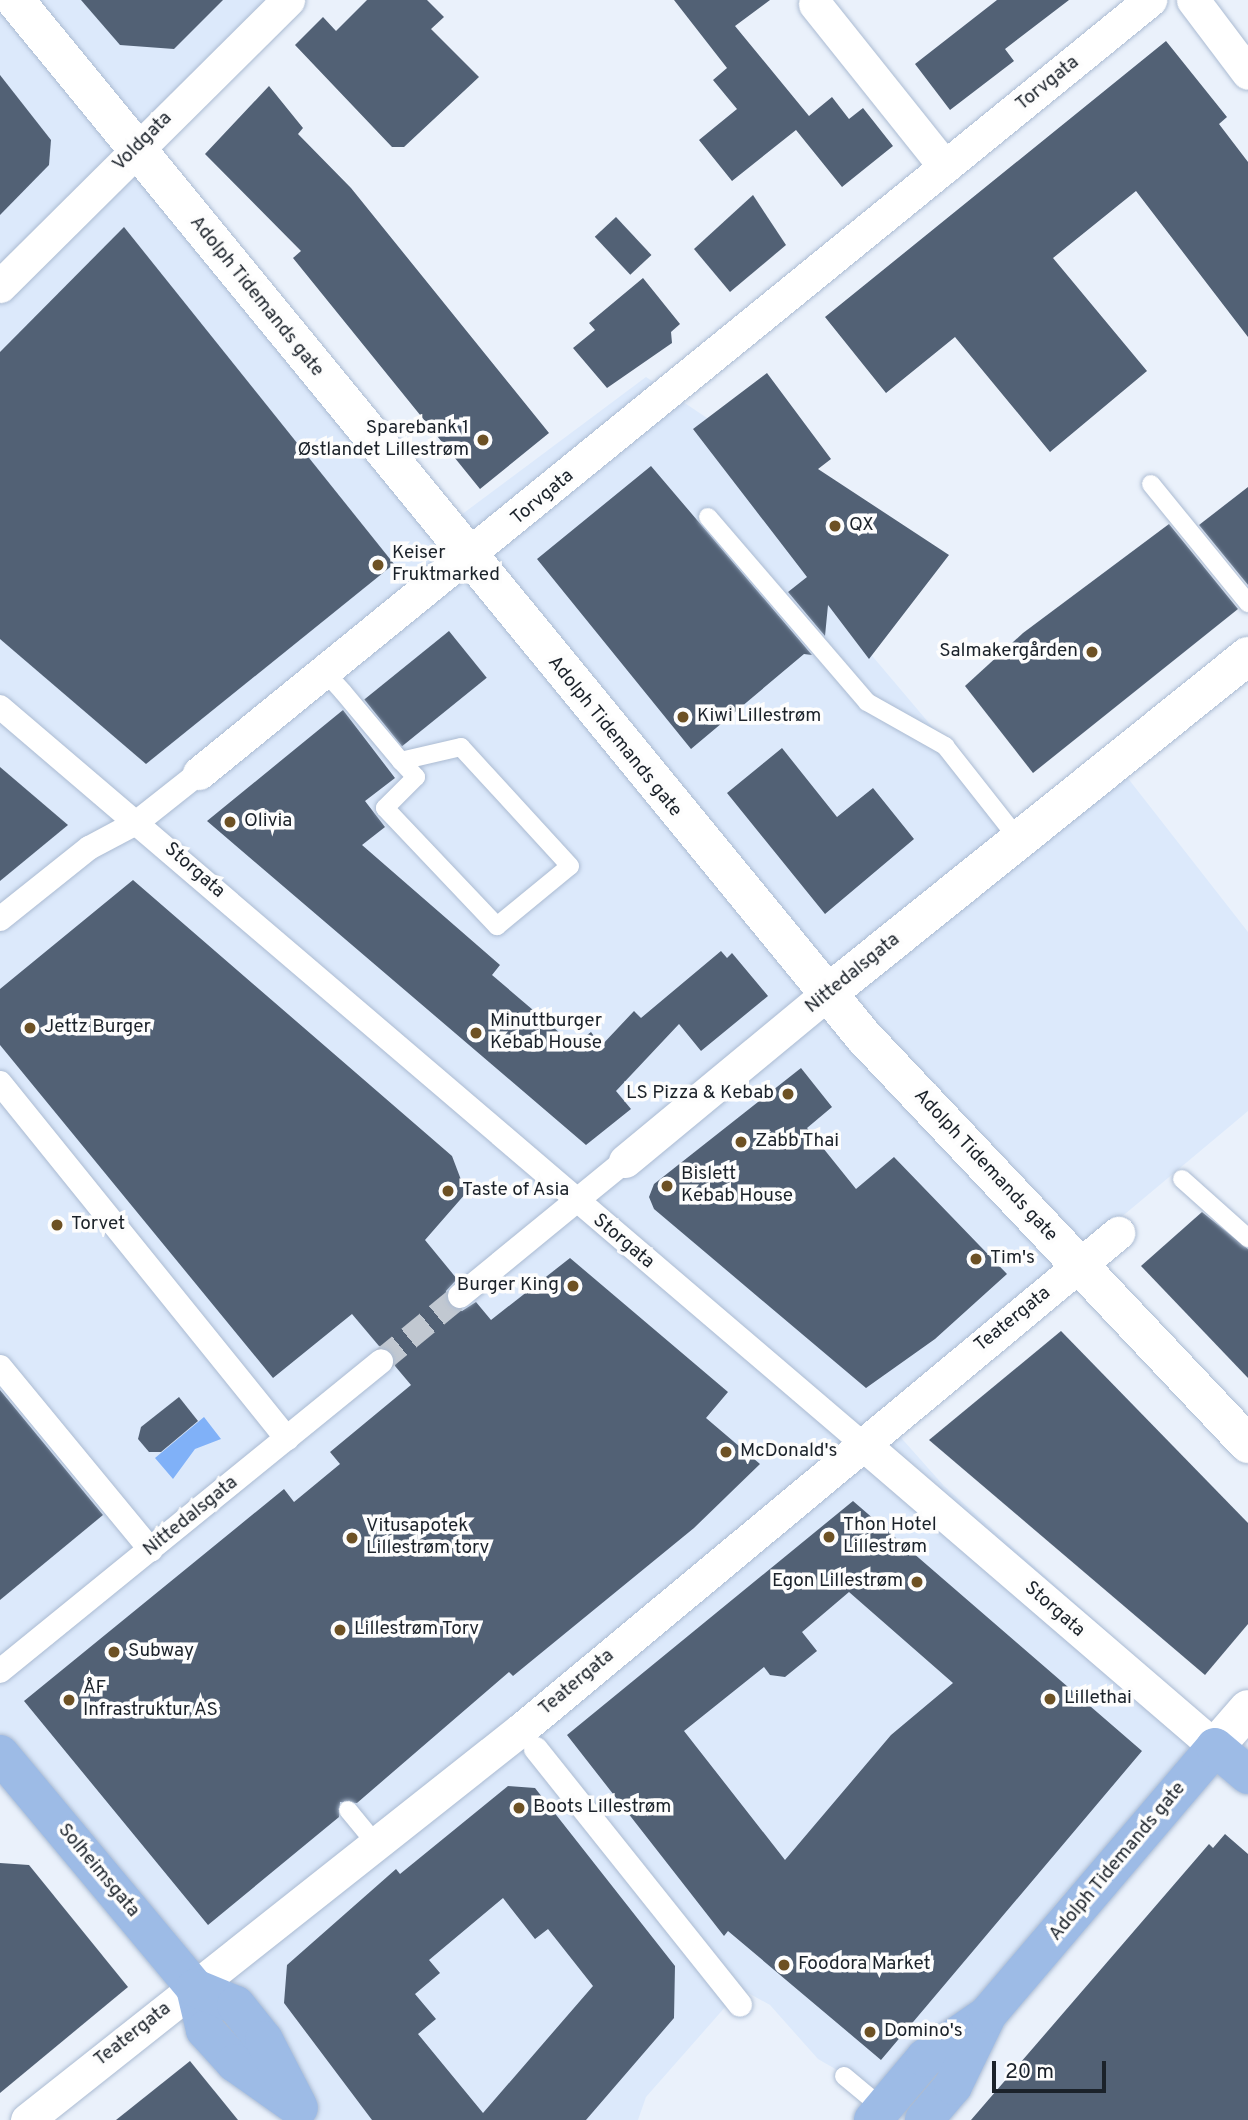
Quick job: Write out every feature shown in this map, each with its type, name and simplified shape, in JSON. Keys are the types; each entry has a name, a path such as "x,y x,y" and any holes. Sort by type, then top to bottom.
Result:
{"main road":[{"name":"Adolph Tidemands gate","path":"15,0 468,559 827,994 1248,1444"},
{"name":"Nittedalsgata","path":"827,994 1248,656"},
{"name":"Adolph Tidemands gate","path":"924,2120 953,2086 988,2014 1248,1709"},
{"name":"Storgata","path":"1215,1747 1248,1775"},
{"name":"Solheimsgata","path":"0,1754 195,1988 236,2005 264,2040 303,2114"},
{"name":"Adolph Tidemands gate","path":"884,2116 925,2058 988,2014"}],"street":[{"name":"Voldgata","path":"0,286 288,0"},
{"name":"Torvgata","path":"136,822 468,559 1150,0"},
{"path":"1193,0 1248,73"},
{"path":"814,4 945,167"},
{"name":"Storgata","path":"0,707 1215,1747"},
{"path":"0,919 89,848 136,822"},
{"name":"Nittedalsgata","path":"460,1296 827,994"},
{"path":"0,1083 287,1439"},
{"name":"Teatergata","path":"27,2120 376,1844 1118,1233"},
{"name":"Nittedalsgata","path":"0,1671 382,1361"},
{"path":"0,1367 151,1549"},
{"path":"536,1749 740,2005"}],"lane":[{"path":"1152,484 1248,603"},
{"path":"708,517 867,702 944,746 1020,840"},
{"path":"325,672 401,761 416,777 385,808 497,926 570,866 461,747 401,761"},
{"path":"1182,1180 1248,1238"},
{"path":"348,1810 376,1844"},
{"path":"845,2076 884,2116"}],"shaded area":[{"path":"0,0 289,0 145,149 453,521 646,377 707,418 762,482 852,632 1011,820 1116,763 1248,932 1248,1111 1039,1286 896,1432 944,1486 1190,1705 1190,1743 1176,1775 1127,1838 1060,1897 1021,1954 891,2101 818,2059 770,2005 741,1989 646,2097 638,2120 284,2120 0,1778"}],"water":[{"path":"204,1417 221,1439 195,1449 173,1479 155,1458"}],"building":[{"path":"81,0 223,0 174,49 120,45"},
{"path":"367,0 427,0 444,17 431,29 479,77 404,147 392,147 295,45 323,17 336,31"},
{"path":"674,0 770,0 735,26 809,116 832,97 849,119 863,108 893,146 842,187 796,130 732,181 699,140 737,109 713,80 727,68"},
{"path":"997,0 1069,0 1005,49 1014,61 950,110 915,64"},
{"path":"1166,41 1227,117 1219,124 1248,162 1248,337 1136,191 1053,258 1147,371 1050,452 955,337 886,393 825,317"},
{"path":"0,75 51,140 49,165 0,215"},
{"path":"269,86 303,128 298,134 351,188 549,433 480,489 293,258 301,251 205,154"},
{"path":"753,195 786,245 730,292 694,249"},
{"path":"616,217 651,255 630,275 595,237"},
{"path":"124,227 394,564 146,764 0,639 0,352"},
{"path":"643,278 680,324 671,332 672,343 607,388 573,348 595,330 589,323"},
{"name":"QX","path":"767,373 831,459 818,469 949,555 869,659 828,605 825,636 788,592 807,577 693,429"},
{"path":"651,466 812,655 804,654 691,749 537,559"},
{"path":"1248,487 1248,585 1199,525"},
{"name":"Salmakergården","path":"1169,524 1238,609 1033,773 965,686 1023,633"},
{"path":"449,631 487,678 402,746 364,700"},
{"path":"343,710 395,778 365,801 385,827 362,845 500,965 492,975 574,1045 591,1032 601,1046 634,1011 641,1018 721,951 727,958 732,953 768,996 701,1051 679,1024 616,1091 631,1109 586,1145 207,821"},
{"path":"782,748 837,817 873,788 914,839 825,914 727,793"},
{"path":"0,767 68,825 0,881"},
{"path":"133,880 452,1156 466,1193 425,1240 457,1279 446,1291 449,1306 462,1311 476,1302 491,1320 570,1258 728,1392 706,1418 760,1464 694,1528 513,1676 509,1672 357,1803 340,1802 339,1817 208,1925 24,1701 284,1489 294,1502 340,1464 330,1452 411,1385 395,1366 392,1351 379,1346 352,1314 273,1378 0,1045 0,989"},
{"path":"801,1068 832,1107 807,1128 856,1189 894,1157 1007,1274 935,1339 866,1388 654,1209 649,1197 654,1184"},
{"path":"1202,1212 1248,1249 1248,1378 1141,1266"},
{"path":"1061,1331 1248,1523 1248,1624 1205,1675 929,1440"},
{"path":"0,1390 103,1515 0,1600"},
{"path":"179,1397 198,1421 161,1452 149,1452 138,1439 141,1427"},
{"path":"853,1501 1142,1751 881,2060 728,1931 724,1936 567,1735","holes":["849,1592 953,1683 891,1735 785,1860 684,1731 764,1667 770,1675 785,1677 817,1651 802,1632"]},
{"path":"508,1786 535,1788 675,1966 674,2018 586,2120 372,2120 284,2003 287,1965 396,1869 400,1874","holes":["503,1898 535,1939 548,1929 593,1986 483,2113 418,2034 436,2019 415,1994 440,1973 429,1960"]},
{"path":"1225,1834 1248,1854 1248,2120 971,2120 1209,1844 1213,1848"},
{"path":"0,1863 29,1865 128,1987 0,2093"},
{"path":"190,2061 238,2120 116,2120"}],"tunnel":[{"path":"381,1361 460,1296"}],"place":[{"name":"Sparebank 1 Østlandet Lillestrøm","path":"483,440"},
{"name":"QX","path":"835,526"},
{"name":"Keiser Fruktmarked","path":"378,565"},
{"name":"Salmakergården","path":"1092,652"},
{"name":"Kiwi Lillestrøm","path":"683,717"},
{"name":"Olivia","path":"230,822"},
{"name":"Jettz Burger","path":"30,1028"},
{"name":"Minuttburger Kebab House","path":"476,1033"},
{"name":"LS Pizza & Kebab","path":"788,1094"},
{"name":"Zabb Thai","path":"741,1142"},
{"name":"Bislett Kebab House","path":"667,1186"},
{"name":"Taste of Asia","path":"448,1191"},
{"name":"Torvet","path":"57,1225"},
{"name":"Tim's","path":"976,1259"},
{"name":"Burger King","path":"573,1286"},
{"name":"McDonald's","path":"726,1452"},
{"name":"Thon Hotel Lillestrøm","path":"829,1537"},
{"name":"Vitusapotek Lillestrøm torv","path":"352,1538"},
{"name":"Egon Lillestrøm","path":"917,1582"},
{"name":"Lillestrøm Torv","path":"340,1630"},
{"name":"Subway","path":"114,1652"},
{"name":"Lillethai","path":"1050,1699"},
{"name":"ÅF Infrastruktur AS","path":"69,1700"},
{"name":"Boots Lillestrøm","path":"519,1808"},
{"name":"Foodora Market","path":"784,1965"},
{"name":"Domino's","path":"870,2032"}]}
